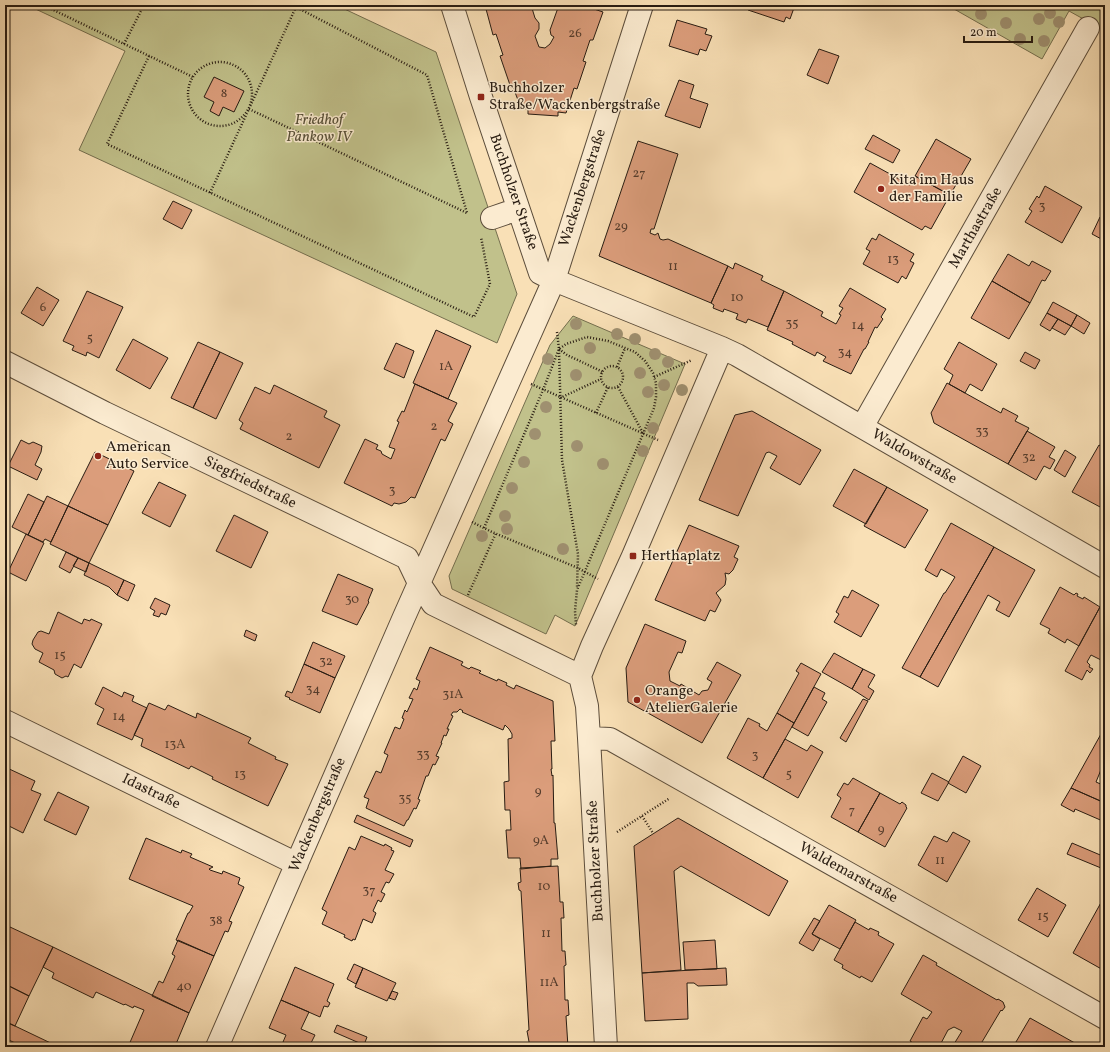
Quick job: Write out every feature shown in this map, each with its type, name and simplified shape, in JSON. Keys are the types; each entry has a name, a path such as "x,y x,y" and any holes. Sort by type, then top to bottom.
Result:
{"street":[{"name":"Buchholzer Straße","path":"452,5 540,273 554,280"},
{"name":"Wackenbergstraße","path":"554,280 642,5"},
{"name":"Marthastraße","path":"862,427 1088,28"},
{"path":"486,224 518,209"},
{"path":"554,280 722,348 580,676 433,604 419,583 554,280"},
{"name":"Waldowstraße","path":"722,348 1105,567"},
{"name":"Siegfriedstraße","path":"5,362 105,413 406,558 419,583"},
{"name":"Wackenbergstraße","path":"217,1047 419,583"},
{"name":"Buchholzer Straße","path":"580,676 586,706 589,738 606,1047"},
{"name":"Idastraße","path":"5,721 297,864"},
{"name":"Waldemarstraße","path":"589,738 610,739 1105,1018"}],"path":[{"path":"43,5 193,77"},
{"path":"124,44 144,5"},
{"path":"210,193 294,6 427,76 466,213 249,109"},
{"path":"149,56 107,144 474,317 490,284 486,224"},
{"path":"220,62 231,64 240,70 247,78 251,88 252,98 249,109 234,123 224,126 214,126 204,122 196,116 188,97 189,87 193,77 200,69 209,64 220,62"},
{"path":"556,329 559,349 562,460 578,554 575,611 576,631"},
{"path":"484,528 559,349 566,344 587,337 608,340 635,352 645,362 654,376 656,383 654,408 577,590"},
{"path":"617,367 625,348"},
{"path":"559,349 567,355 603,372"},
{"path":"654,376 692,360"},
{"path":"608,367 617,367 621,370 624,377 623,381 618,387 608,387 602,379 603,372 608,367"},
{"path":"560,398 602,379"},
{"path":"529,384 659,440"},
{"path":"596,413 608,387"},
{"path":"618,387 643,433"},
{"path":"470,520 484,528 578,568 584,573 600,580"},
{"path":"467,596 496,533"},
{"path":"615,834 670,798"},
{"path":"642,816 653,833"}],"green space":[{"name":"Friedhof Pankow IV","path":"27,5 336,5 436,52 517,294 497,343 79,150 125,51"},
{"path":"947,5 1105,5 1105,31 1069,11 1042,59"},
{"path":"573,316 685,364 575,626 555,615 546,634 452,589 449,576 550,345"}],"building":[{"path":"498,5 531,5 535,18 539,23 539,29 535,36 539,47 545,48 550,44 554,37 551,35 550,30 559,5 582,5 603,12 593,40 590,40 583,61 586,62 577,89 574,88 566,113 558,112 558,116 528,114 528,109 521,108 513,87 511,88 500,56 503,55 496,34 493,35 486,9"},
{"path":"749,5 795,5 790,19 786,17 784,22 748,10"},
{"path":"677,20 707,29 705,34 712,36 706,51 700,49 698,55 669,46"},
{"path":"819,49 839,56 828,84 807,75"},
{"path":"214,77 244,91 234,112 223,107 219,116 210,111 214,102 204,97"},
{"path":"679,80 694,85 690,98 708,104 700,128 665,116"},
{"path":"873,135 900,150 893,163 865,149"},
{"path":"936,139 971,159 950,195 915,176"},
{"path":"638,141 678,154 654,229 651,229 650,233 655,235 658,233 660,239 668,239 728,266 711,303 599,256"},
{"path":"870,163 910,185 915,176 950,195 931,229 925,226 922,230 854,192"},
{"path":"1045,186 1082,207 1062,243 1025,222 1032,211 1029,209 1037,196 1039,198"},
{"path":"173,201 192,210 182,229 163,219"},
{"path":"1100,217 1105,220 1105,241 1092,234"},
{"path":"879,234 914,254 910,261 914,263 906,279 902,276 898,283 863,264 870,251 866,249 872,238 876,240"},
{"path":"1008,254 1029,266 1032,261 1051,271 1045,281 1042,280 1030,303 992,281"},
{"path":"735,263 763,276 761,280 784,291 768,327 748,319 746,323 736,319 738,314 724,309 723,312 713,308 714,305 711,303 728,266 733,269"},
{"path":"992,281 1030,303 1009,339 971,318"},
{"path":"37,287 59,300 43,326 21,313"},
{"path":"850,288 886,309 881,317 883,319 877,328 875,327 869,342 851,374 823,361 826,357 817,352 815,356 792,344 793,342 767,330 784,291 823,312 821,316 836,324 841,315 839,314 843,308 839,306"},
{"path":"87,291 123,307 99,358 87,352 86,356 72,350 74,346 63,341"},
{"path":"1053,302 1077,315 1071,326 1047,313"},
{"path":"1047,313 1058,319 1050,331 1040,325"},
{"path":"1077,315 1090,323 1084,334 1071,326"},
{"path":"1058,319 1071,326 1065,335 1052,328"},
{"path":"436,330 471,346 448,399 413,383"},
{"path":"133,339 168,358 150,389 116,370"},
{"path":"198,342 220,352 193,408 171,398"},
{"path":"959,342 997,364 982,391 970,384 965,393 949,384 953,375 944,369"},
{"path":"396,343 414,351 404,378 384,369"},
{"path":"220,352 243,363 216,419 193,408"},
{"path":"1025,352 1040,360 1035,369 1020,361"},
{"path":"947,383 1001,413 1003,408 1018,416 1015,421 1029,428 1008,464 934,423 931,413"},
{"path":"415,384 457,403 448,421 453,424 445,441 441,439 415,498 411,497 406,502 399,504 394,503 392,506 344,483 365,439 378,445 376,449 391,459 395,449 389,447 399,422 397,421 402,411 404,412"},
{"path":"274,385 327,411 324,417 340,425 319,468 240,429 243,423 239,420 255,387 270,394"},
{"path":"752,411 821,450 800,485 770,468 777,456 769,452 766,453 738,516 699,500 735,415"},
{"path":"1027,431 1055,447 1049,457 1055,460 1050,469 1044,466 1036,480 1008,464"},
{"path":"21,440 29,444 33,442 42,446 35,465 42,469 37,480 8,466"},
{"path":"1099,445 1105,448 1105,503 1102,508 1072,492"},
{"path":"1065,450 1076,457 1065,477 1054,470"},
{"path":"95,452 134,471 108,525 68,506"},
{"path":"854,469 887,487 866,524 833,506"},
{"path":"159,482 186,495 170,527 142,513"},
{"path":"887,487 928,510 905,548 864,526"},
{"path":"28,494 44,502 28,535 12,527"},
{"path":"47,496 68,506 51,542 45,539 43,542 28,535"},
{"path":"68,506 108,525 89,563 50,544"},
{"path":"234,515 268,532 251,568 216,551"},
{"path":"951,523 994,547 920,677 902,668 944,593 955,577 941,569 937,577 925,570"},
{"path":"689,525 739,546 734,557 738,559 733,570 729,574 725,573 725,585 716,593 721,600 715,612 710,610 705,621 655,600"},
{"path":"26,534 44,543 26,581 8,572"},
{"path":"994,547 1035,570 1009,617 996,610 1000,602 988,595 938,687 920,677"},
{"path":"66,552 78,558 70,573 59,567"},
{"path":"78,558 89,563 86,572 73,566"},
{"path":"89,563 124,580 117,595 109,587 84,575"},
{"path":"338,574 373,589 368,601 369,602 357,625 322,611"},
{"path":"124,580 135,585 128,601 117,595"},
{"path":"1060,587 1074,595 1076,593 1078,594 1077,596 1083,599 1084,597 1100,607 1079,646 1067,639 1065,643 1048,633 1050,629 1040,624"},
{"path":"852,590 879,605 861,637 834,622 839,614 836,612 844,596 848,598"},
{"path":"155,598 170,605 166,615 161,613 159,617 153,615 155,611 150,608"},
{"path":"1100,607 1105,609 1105,662 1091,655 1087,662 1090,665 1089,667 1093,669 1090,673 1087,670 1082,680 1065,671"},
{"path":"58,612 82,624 84,619 90,621 91,619 102,624 81,668 74,664 68,677 66,676 62,678 55,674 54,670 39,662 43,653 35,649 32,644 38,632 41,631 49,634"},
{"path":"645,624 686,641 682,653 678,652 669,672 670,681 680,686 681,684 699,695 702,691 708,690 712,682 707,679 717,662 741,675 702,743 628,702 626,668"},
{"path":"246,630 257,635 255,641 244,636"},
{"path":"313,642 345,656 335,678 304,664"},
{"path":"430,647 463,662 461,665 469,669 471,667 481,671 479,673 497,681 498,679 507,683 506,685 514,689 516,685 553,701 555,741 551,741 551,769 552,776 553,775 554,823 558,859 551,859 551,866 521,869 520,858 508,858 506,830 511,830 510,810 505,810 504,782 509,781 508,739 512,738 512,734 505,725 503,730 462,712 463,711 460,709 457,712 453,712 451,715 453,716 447,729 449,729 446,736 444,735 436,756 439,757 435,765 433,764 428,776 426,776 418,799 420,800 416,809 414,808 404,826 366,808 369,799 364,797 376,771 381,773 388,755 384,753 395,727 400,729 404,719 402,718 405,710 407,712 413,699 409,698 414,688 417,690 420,681 416,679"},
{"path":"834,653 863,669 852,689 822,672"},
{"path":"801,663 821,674 794,723 777,713 799,673 796,671"},
{"path":"304,664 335,678 320,713 285,696 287,691 292,693"},
{"path":"863,669 875,675 868,687 874,691 869,700 852,689"},
{"path":"103,687 122,697 124,692 134,696 132,701 147,708 132,740 97,724 104,709 95,704"},
{"path":"814,687 825,693 822,699 827,702 808,736 792,727"},
{"path":"863,699 868,701 846,742 840,738"},
{"path":"149,703 165,710 168,705 196,718 197,713 251,738 248,743 276,757 275,759 288,764 268,806 212,779 213,777 191,766 189,769 141,746 143,739 134,735"},
{"path":"777,713 794,723 763,778 727,758 748,718 760,724 759,726 767,731"},
{"path":"1101,734 1105,735 1105,760 1096,782 1105,786 1105,803 1071,788"},
{"path":"785,739 807,751 811,745 823,752 798,798 763,778"},
{"path":"963,756 981,766 966,793 948,783"},
{"path":"5,767 35,781 31,790 41,794 23,833 5,824"},
{"path":"932,773 949,782 938,801 921,793"},
{"path":"853,778 880,793 858,832 831,817 841,798 837,795 844,783 848,785"},
{"path":"1071,788 1105,803 1105,822 1075,809 1074,812 1061,805"},
{"path":"58,792 89,807 76,835 44,820"},
{"path":"880,793 900,804 902,802 907,808 885,847 858,832"},
{"path":"357,815 413,840 410,847 354,822"},
{"path":"678,818 788,881 769,916 681,866 674,871 681,970 642,973 634,846"},
{"path":"953,832 970,841 947,882 918,865 934,836 947,842"},
{"path":"361,836 384,846 385,844 392,848 391,850 394,851 385,870 394,874 389,883 386,882 381,892 385,894 381,902 378,900 373,911 376,913 372,923 363,919 355,940 353,939 352,941 344,937 345,935 322,924 327,912 322,909 349,847 355,850"},
{"path":"146,838 181,853 182,850 192,854 190,857 213,867 209,869 210,870 222,874 223,871 240,878 238,884 244,887 229,921 232,922 228,932 225,931 214,956 176,940 188,913 193,906 129,879"},
{"path":"1072,843 1105,857 1101,868 1067,854"},
{"path":"558,866 560,902 563,902 564,918 561,918 562,951 565,951 566,965 564,966 565,1000 568,1000 569,1015 566,1016 568,1047 530,1047 527,1031 529,1030 521,891 519,890 518,883 521,882 520,868"},
{"path":"1037,888 1066,905 1048,937 1018,920"},
{"path":"1103,899 1105,899 1105,971 1073,953"},
{"path":"829,905 856,920 840,949 812,934"},
{"path":"814,918 820,921 812,934 820,939 813,951 799,943"},
{"path":"855,922 869,930 870,928 879,932 878,935 894,944 872,982 861,976 860,978 842,968 843,965 834,960"},
{"path":"10,927 53,947 29,996 5,984 5,938"},
{"path":"178,940 214,956 189,1013 152,996 159,981 163,983 175,956 172,954"},
{"path":"715,940 717,969 685,970 683,942"},
{"path":"53,947 189,1013 176,1044 179,1045 178,1047 128,1047 144,1010 134,1006 133,1008 125,1004 124,1005 96,992 93,998 52,978 54,973 43,967"},
{"path":"923,955 937,963 936,965 1003,1002 1005,1007 1002,1011 1001,1010 979,1047 959,1047 954,1044 962,1031 954,1027 948,1030 939,1047 920,1047 910,1041 923,1017 927,1019 932,1012 901,994"},
{"path":"354,964 363,968 356,984 347,979"},
{"path":"295,967 334,984 327,1001 330,1003 328,1007 324,1006 320,1017 281,1000"},
{"path":"363,968 396,983 387,1001 355,987"},
{"path":"726,968 727,985 698,986 694,983 687,983 688,1019 645,1021 642,973"},
{"path":"5,984 29,996 15,1026 5,1021"},
{"path":"392,991 398,993 395,1000 389,998"},
{"path":"281,1000 309,1012 301,1029 315,1035 309,1047 295,1047 283,1042 286,1035 269,1028"},
{"path":"1030,1018 1082,1047 1013,1047"},
{"path":"10,1024 59,1047 23,1047 5,1038"},
{"path":"337,1025 367,1037 364,1045 334,1032"}],"place":[{"name":"Buchholzer Straße/Wackenbergstraße","path":"481,97"},
{"name":"Kita im Haus der Familie","path":"881,189"},
{"name":"American Auto Service","path":"98,456"},
{"name":"Herthaplatz","path":"633,556"},
{"name":"Orange AtelierGalerie","path":"637,700"}]}
